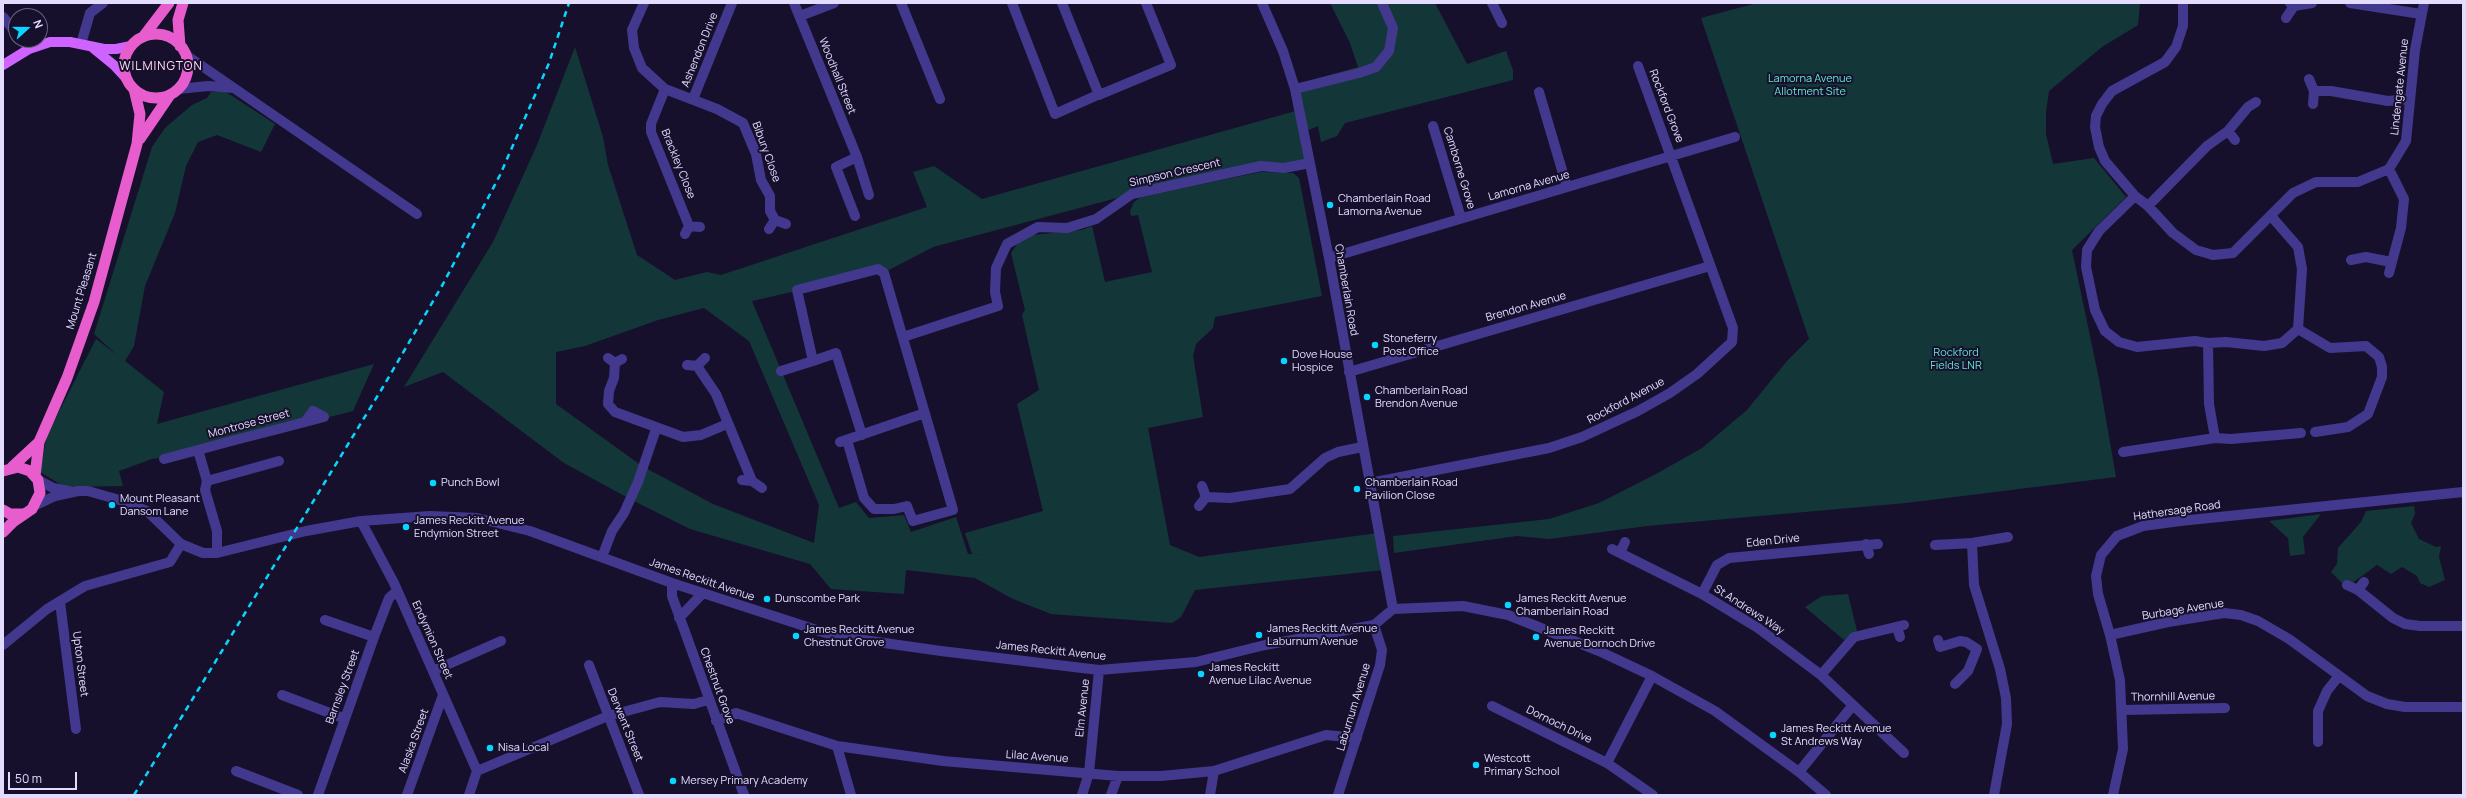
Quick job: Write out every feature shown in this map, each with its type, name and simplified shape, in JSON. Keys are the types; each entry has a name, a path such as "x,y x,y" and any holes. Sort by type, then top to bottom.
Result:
{"highway":[{"path":"137,144 140,114 134,89 127,79 124,62 131,46 143,37 169,3"},
{"path":"137,144 187,74 178,20 183,3"},
{"path":"143,37 163,35 183,50"},
{"path":"134,89 151,98 174,92"},
{"name":"Mount Pleasant","path":"39,442 68,378 94,302 137,144"},
{"path":"7,469 39,442"},
{"path":"3,532 36,505 40,493 36,478 39,442"},
{"path":"7,469 25,468 36,478"},
{"path":"3,510 10,514 24,514"}],"main road":[{"path":"3,65 29,49 59,42 116,49 131,46"},
{"path":"91,47 115,66 127,79"}],"street":[{"name":"Ashendon Drive","path":"644,3 632,30 634,48 642,68 665,89 693,99 732,3"},
{"name":"Woodhall Street","path":"794,3 857,157 869,195"},
{"path":"800,16 834,3"},
{"path":"902,3 940,99"},
{"path":"1012,3 1055,114 1102,93 1172,65 1146,3"},
{"path":"1062,3 1099,95 1102,93"},
{"name":"Chamberlain Road","path":"1262,3 1283,51 1295,89 1329,258 1392,609"},
{"path":"1295,89 1359,73 1376,67 1389,51 1392,28 1382,3"},
{"path":"1492,3 1502,23"},
{"path":"2183,3 2183,26 2176,47 2169,57 2165,62 2147,73 2112,91 2102,104 2096,116 2095,127 2099,147 2105,161 2135,196 2148,206 2173,233 2196,250 2213,255 2233,253 2272,216 2293,193 2316,182 2358,182 2389,169 2404,199 2401,228 2389,273"},
{"path":"2286,18 2292,4 2312,3"},
{"path":"2350,3 2421,14"},
{"name":"Lindengate Avenue","path":"2389,169 2406,141 2409,100 2421,14 2424,3"},
{"path":"81,44 90,13 99,4"},
{"path":"183,50 418,214"},
{"name":"Rockford Grove","path":"1638,66 1672,155"},
{"path":"2309,79 2314,91 2313,104"},
{"path":"174,92 208,86 236,88"},
{"name":"Brackley Close","path":"665,89 651,124 651,132 687,230 700,228"},
{"path":"2314,91 2331,91 2388,101 2409,100"},
{"path":"1539,92 1568,188"},
{"name":"Bibury Close","path":"693,99 737,117 742,123 756,154 761,180 770,196 772,225 786,224"},
{"path":"2148,206 2207,146 2228,131 2248,107 2256,102"},
{"name":"Camborne Grove","path":"1433,126 1461,218"},
{"path":"2228,131 2235,140"},
{"name":"Lamorna Avenue","path":"1329,258 1735,137"},
{"name":"Rockford Avenue","path":"1370,483 1549,448 1582,437 1638,411 1670,392 1696,374 1732,342 1733,328 1672,155"},
{"path":"854,216 836,167 857,157"},
{"name":"Simpson Crescent","path":"903,337 998,306 995,292 996,268 1007,244 1038,227 1067,228 1096,219 1132,194 1261,166 1284,168 1310,163"},
{"path":"2135,196 2099,232 2086,250 2089,285 2095,310 2105,331 2119,342 2137,347 2195,341 2208,343 2226,342 2264,346 2282,342 2298,329 2302,269 2298,247 2272,216"},
{"path":"2351,260 2366,257 2391,262"},
{"name":"Brendon Avenue","path":"1349,372 1710,266"},
{"path":"813,361 797,290 878,269 884,273 903,337 925,413 953,510 913,521 907,506 880,510 869,505 844,441 925,413"},
{"path":"2298,329 2330,348 2366,346 2379,357 2382,377 2371,417 2348,427 2315,432"},
{"path":"2208,343 2209,404 2215,438"},
{"path":"780,371 836,353 862,435"},
{"path":"705,358 692,366 716,394 747,481 762,488"},
{"path":"615,360 614,378 609,391 608,404 615,412 656,429 683,437 701,434 727,424"},
{"name":"Montrose Street","path":"164,459 305,422"},
{"path":"602,557 612,532 624,513 638,482 656,429"},
{"path":"2124,452 2215,438 2231,439 2301,433"},
{"path":"1206,497 1230,498 1290,489 1332,454 1362,447"},
{"name":"Montrose Street","path":"198,450 206,480 205,490 217,531 217,553"},
{"path":"206,480 279,461"},
{"path":"36,478 53,488 72,492 88,491 123,500 147,511 181,544 203,552 217,553"},
{"path":"1202,486 1206,497"},
{"path":"36,505 72,492"},
{"name":"Hathersage Road","path":"2113,795 2122,749 2123,710 2120,680 2110,635 2098,594 2096,569 2101,555 2117,536 2129,531 2180,521 2463,492"},
{"path":"1199,506 1206,497"},
{"name":"James Reckitt Avenue","path":"217,553 306,531 361,521 430,516 477,518 530,531 702,594 835,636 941,652 1099,670 1196,662 1265,645 1374,625"},
{"name":"Endymion Street","path":"361,521 397,591 477,771"},
{"path":"1935,545 1972,543 2008,537"},
{"name":"St Andrews Way","path":"1625,542 1616,551 1702,594 1758,628 1821,675 1904,753"},
{"path":"1972,543 1974,586 1993,645 2006,698 2007,724 1994,795"},
{"path":"3,645 47,609 85,586 170,562 181,544"},
{"path":"1866,544 1869,554"},
{"name":"Eden Drive","path":"1702,594 1717,565 1729,558 1878,544"},
{"name":"Chestnut Grove","path":"672,583 672,596 679,618 744,795"},
{"path":"2347,585 2361,586 2393,618 2405,624 2420,626 2463,626"},
{"name":"Barnsley Street","path":"318,795 343,718 389,598 397,591"},
{"path":"679,618 702,594"},
{"name":"Upton Street","path":"60,602 76,729"},
{"path":"1374,625 1392,609 1462,606 1508,615 1599,651 1652,676 1715,711 1799,772 1826,795"},
{"name":"Burbage Avenue","path":"2110,635 2217,614 2241,615 2258,621 2289,639 2367,696 2386,704 2405,707 2463,707"},
{"path":"325,620 374,637"},
{"name":"Laburnum Avenue","path":"1338,795 1380,665 1382,650 1374,625"},
{"path":"1821,675 1854,637 1901,626 1900,637"},
{"path":"1938,640 1940,647 1960,641 1966,642 1977,649 1993,645"},
{"path":"433,671 501,641"},
{"path":"1955,684 1968,671 1977,649"},
{"name":"Derwent Street","path":"589,665 639,795"},
{"name":"Elm Avenue","path":"1082,795 1089,772 1099,670"},
{"path":"1607,763 1652,676"},
{"path":"2318,742 2318,711 2327,691 2338,676"},
{"path":"282,695 343,718"},
{"name":"Alaska Street","path":"407,795 443,695"},
{"path":"469,795 477,771 608,716 660,702 694,704 708,700"},
{"path":"1799,772 1852,705"},
{"name":"Dornoch Drive","path":"1499,706 1607,763 1653,795"},
{"name":"Thornhill Avenue","path":"2123,710 2224,708"},
{"name":"Lilac Avenue","path":"716,721 736,714 838,746 956,763 1089,772 1118,776 1161,776 1214,771 1326,735 1357,738"},
{"path":"838,746 851,795"},
{"path":"236,771 298,795"},
{"path":"1210,795 1214,771"},
{"path":"1111,795 1118,776"}],"green space":[{"path":"1330,3 1435,3 1467,64 1506,51 1513,70 1513,80 1345,123 1337,136 1321,142 1318,126 1304,132 1310,163 1261,166 1132,194 933,247 889,270 752,301 839,508 856,502 869,518 904,515 911,532 956,517 968,554 997,555 972,554 965,533 1043,511 1017,404 1039,390 1022,315 1025,310 1011,253 1018,243 1033,235 1082,230 1092,226 1105,282 1152,272 1138,215 1131,216 1130,211 1134,202 1141,197 1261,172 1293,173 1299,178 1322,296 1215,317 1213,328 1196,344 1193,356 1203,417 1148,428 1170,545 1199,557 1378,533 1384,570 1195,590 1181,617 1172,623 1051,614 1013,599 975,578 906,570 904,594 831,589 810,564 690,529 630,499 564,463 443,372 404,387 493,242 537,145 575,47 603,137 608,165 637,255 675,280 707,272 721,275 927,207 913,172 934,166 982,199 1299,110 1294,85 1358,67 1350,43","holes":["704,308 749,341 819,505 814,543 713,504 642,466 556,404 556,352 585,346 658,320"]},
{"name":"Rockford Fields LNR","path":"1757,3 2140,3 2138,25 2102,47 2049,91 2046,112 2046,134 2053,164 2094,158 2126,197 2072,250 2099,379 2116,477 1906,503 1647,526 1549,539 1517,536 1394,553 1393,536 1549,519 1599,503 1656,474 1702,448 1747,410 1787,361 1809,339 1701,18"},
{"path":"211,92 226,92 275,124 261,152 217,135 198,142 186,166 175,213 145,286 134,346 125,361 164,392 157,424 374,364 353,411 185,454 152,459 119,471 123,486 65,487 40,472 47,435 96,339 117,355 94,334 152,147 165,128 192,105 207,98"},
{"path":"2414,506 2415,514 2411,523 2419,539 2436,547 2441,546 2439,557 2445,580 2429,587 2420,583 2417,576 2402,567 2391,574 2377,565 2355,581 2345,586 2331,572 2337,564 2338,548 2361,522 2366,511"},
{"path":"2321,514 2303,537 2305,554 2290,556 2288,538 2269,521"},
{"path":"1848,594 1857,631 1844,640 1805,607 1822,596"}],"railway":[{"path":"134,795 383,387 443,284 500,175 549,63 569,3"}],"place":[{"name":"Chamberlain Road Lamorna Avenue","path":"1330,205"},
{"name":"Stoneferry Post Office","path":"1375,345"},
{"name":"Dove House Hospice","path":"1284,361"},
{"name":"Chamberlain Road Brendon Avenue","path":"1367,397"},
{"name":"Punch Bowl","path":"433,483"},
{"name":"Chamberlain Road Pavilion Close","path":"1357,489"},
{"name":"Mount Pleasant Dansom Lane","path":"112,505"},
{"name":"James Reckitt Avenue Endymion Street","path":"406,527"},
{"name":"Dunscombe Park","path":"767,599"},
{"name":"James Reckitt Avenue Chamberlain Road","path":"1508,605"},
{"name":"James Reckitt Avenue Laburnum Avenue","path":"1259,635"},
{"name":"James Reckitt Avenue Chestnut Grove","path":"796,636"},
{"name":"James Reckitt Avenue Dornoch Drive","path":"1536,637"},
{"name":"James Reckitt Avenue Lilac Avenue","path":"1201,674"},
{"name":"James Reckitt Avenue St Andrews Way","path":"1773,735"},
{"name":"Nisa Local","path":"490,748"},
{"name":"Westcott Primary School","path":"1476,765"},
{"name":"Mersey Primary Academy","path":"673,781"}],"district":[{"name":"WILMINGTON","path":"161,67"}],"park label":[{"name":"Lamorna Avenue Allotment Site","path":"1810,85"}]}
